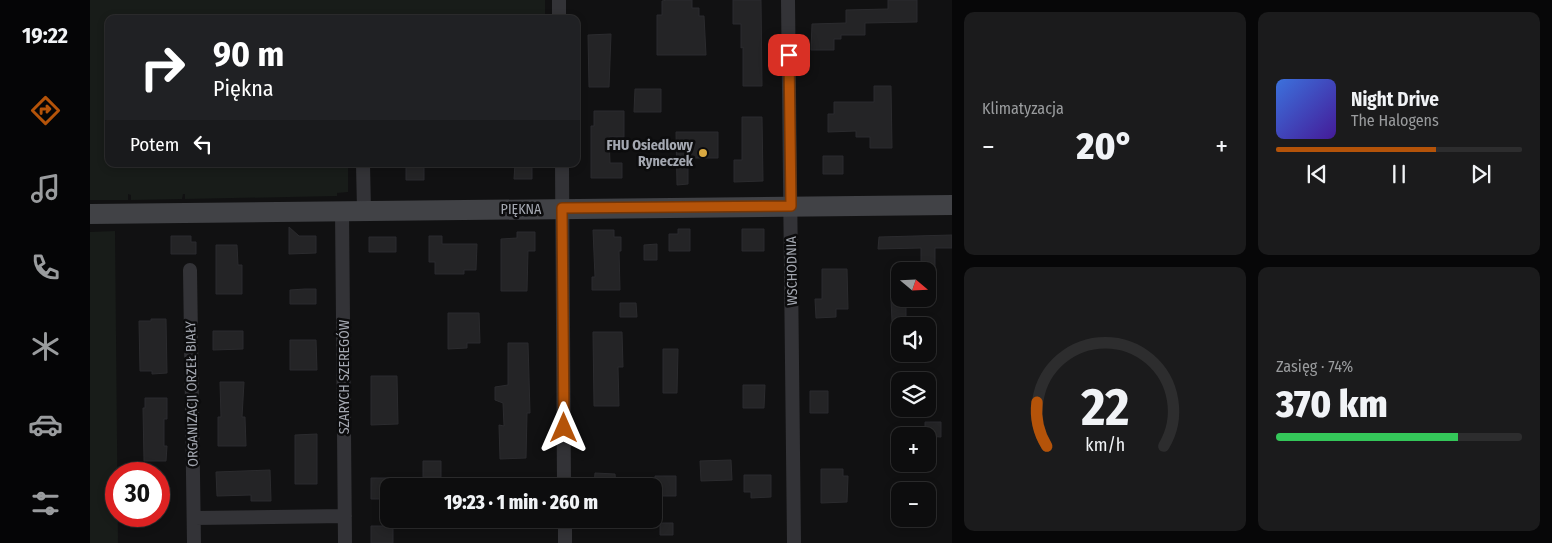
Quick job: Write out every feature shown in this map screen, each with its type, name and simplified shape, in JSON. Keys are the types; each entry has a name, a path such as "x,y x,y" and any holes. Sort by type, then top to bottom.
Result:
{"street":[{"path":"559,0 559,15"},
{"name":"WSCHODNIA","path":"788,0 794,543"},
{"path":"363,167 364,210"},
{"path":"562,167 564,478"},
{"name":"PIĘKNA","path":"90,214 952,204"},
{"name":"SZARYCH SZEREGÓW","path":"342,211 345,543"},
{"name":"ORGANIZACJI ORZEŁ BIAŁY","path":"190,270 194,543"},
{"path":"194,518 345,516"},
{"path":"564,528 565,543"}],"shaded area":[{"path":"90,0 545,0 545,15 105,15 105,167 348,167 348,192 337,193 337,196 185,199 185,194 183,194 182,199 131,200 131,195 128,194 128,200 90,200"},
{"path":"115,231 117,462 105,462 105,527 118,527 118,543 90,543 90,232"}],"building":[{"path":"692,0 692,8 699,8 699,16 704,16 706,55 657,55 657,15 662,15 662,1"},
{"path":"733,0 761,0 762,86 743,86 741,24 733,24"},
{"path":"888,0 917,0 917,22 865,23 865,35 841,35 841,39 834,39 834,50 811,50 812,24 846,23 846,10 888,9"},
{"path":"611,34 609,87 589,87 588,35"},
{"path":"874,86 891,86 892,148 870,148 870,137 856,137 856,131 828,132 828,114 834,114 834,102 874,102"},
{"path":"635,89 661,89 661,112 634,112"},
{"path":"594,111 624,111 624,137 609,137 610,163 622,163 622,178 591,178 591,126 594,126"},
{"path":"742,117 762,117 763,181 734,182 734,160 742,160"},
{"path":"676,132 718,132 718,158 688,158 688,184 677,185"},
{"path":"823,156 843,156 843,174 823,174"},
{"path":"406,167 424,167 424,180 406,180"},
{"path":"515,167 532,167 532,179 514,179"},
{"path":"289,227 299,236 316,236 316,253 289,254"},
{"path":"678,229 690,229 690,251 669,251 669,234 678,234"},
{"path":"742,229 764,229 764,251 742,251"},
{"path":"593,230 614,230 614,237 621,237 621,251 619,251 620,290 592,290 592,277 595,277"},
{"path":"517,232 535,232 535,251 528,251 527,291 501,291 501,239 517,238"},
{"path":"952,235 952,248 935,248 935,262 921,262 921,248 878,249 879,237"},
{"path":"171,236 191,236 191,242 196,242 196,254 171,254"},
{"path":"429,236 442,236 442,244 477,244 476,270 464,270 464,274 435,274 435,262 429,262"},
{"path":"369,237 396,237 396,252 369,252"},
{"path":"657,244 657,260 644,260 644,245"},
{"path":"216,245 237,245 238,265 242,265 242,294 216,294"},
{"path":"822,269 847,269 848,309 836,309 836,317 816,318 815,299 822,299"},
{"path":"316,289 316,304 290,304 290,290"},
{"path":"620,303 636,303 637,317 620,317"},
{"path":"891,308 906,308 906,317 892,317"},
{"path":"448,313 479,313 480,343 467,343 467,348 448,349"},
{"path":"151,319 166,319 167,373 152,374 152,371 140,371 139,321 151,321"},
{"path":"213,331 243,331 243,349 213,350"},
{"path":"593,332 622,332 623,367 618,367 619,406 594,406"},
{"path":"290,340 316,340 317,370 290,370"},
{"path":"508,343 528,343 530,413 527,413 526,458 500,459 499,425 504,426 503,403 495,400 495,387 508,385"},
{"path":"663,349 678,349 677,393 663,393"},
{"path":"371,376 397,376 398,424 371,425"},
{"path":"220,382 244,382 242,417 245,417 246,446 218,446 218,417 221,417"},
{"path":"743,385 765,385 764,408 743,408"},
{"path":"810,391 828,391 828,413 810,413"},
{"path":"145,398 167,398 167,419 164,419 164,446 167,446 166,461 144,461 143,408 145,408"},
{"path":"925,422 941,422 941,437 936,437 936,427 925,427"},
{"path":"317,434 317,484 295,484 295,435"},
{"path":"731,460 732,480 701,481 700,461"},
{"path":"423,461 441,461 441,477 423,477"},
{"path":"821,469 843,469 843,476 848,476 847,502 821,503"},
{"path":"270,470 271,501 251,501 251,495 217,496 216,472"},
{"path":"595,473 615,474 615,478 595,478"},
{"path":"744,475 771,475 771,497 751,498 751,492 744,492"},
{"path":"655,476 676,476 676,496 662,496 662,478 655,478"},
{"path":"371,478 380,478 380,499 371,499"},
{"path":"662,523 673,523 673,535 660,535"},
{"path":"371,526 393,528 393,543 371,543"}],"place":[{"name":"FHU Osiedlowy Ryneczek","path":"703,153"}],"route":[{"path":"564,428 562,208 791,206 789,55"}]}
